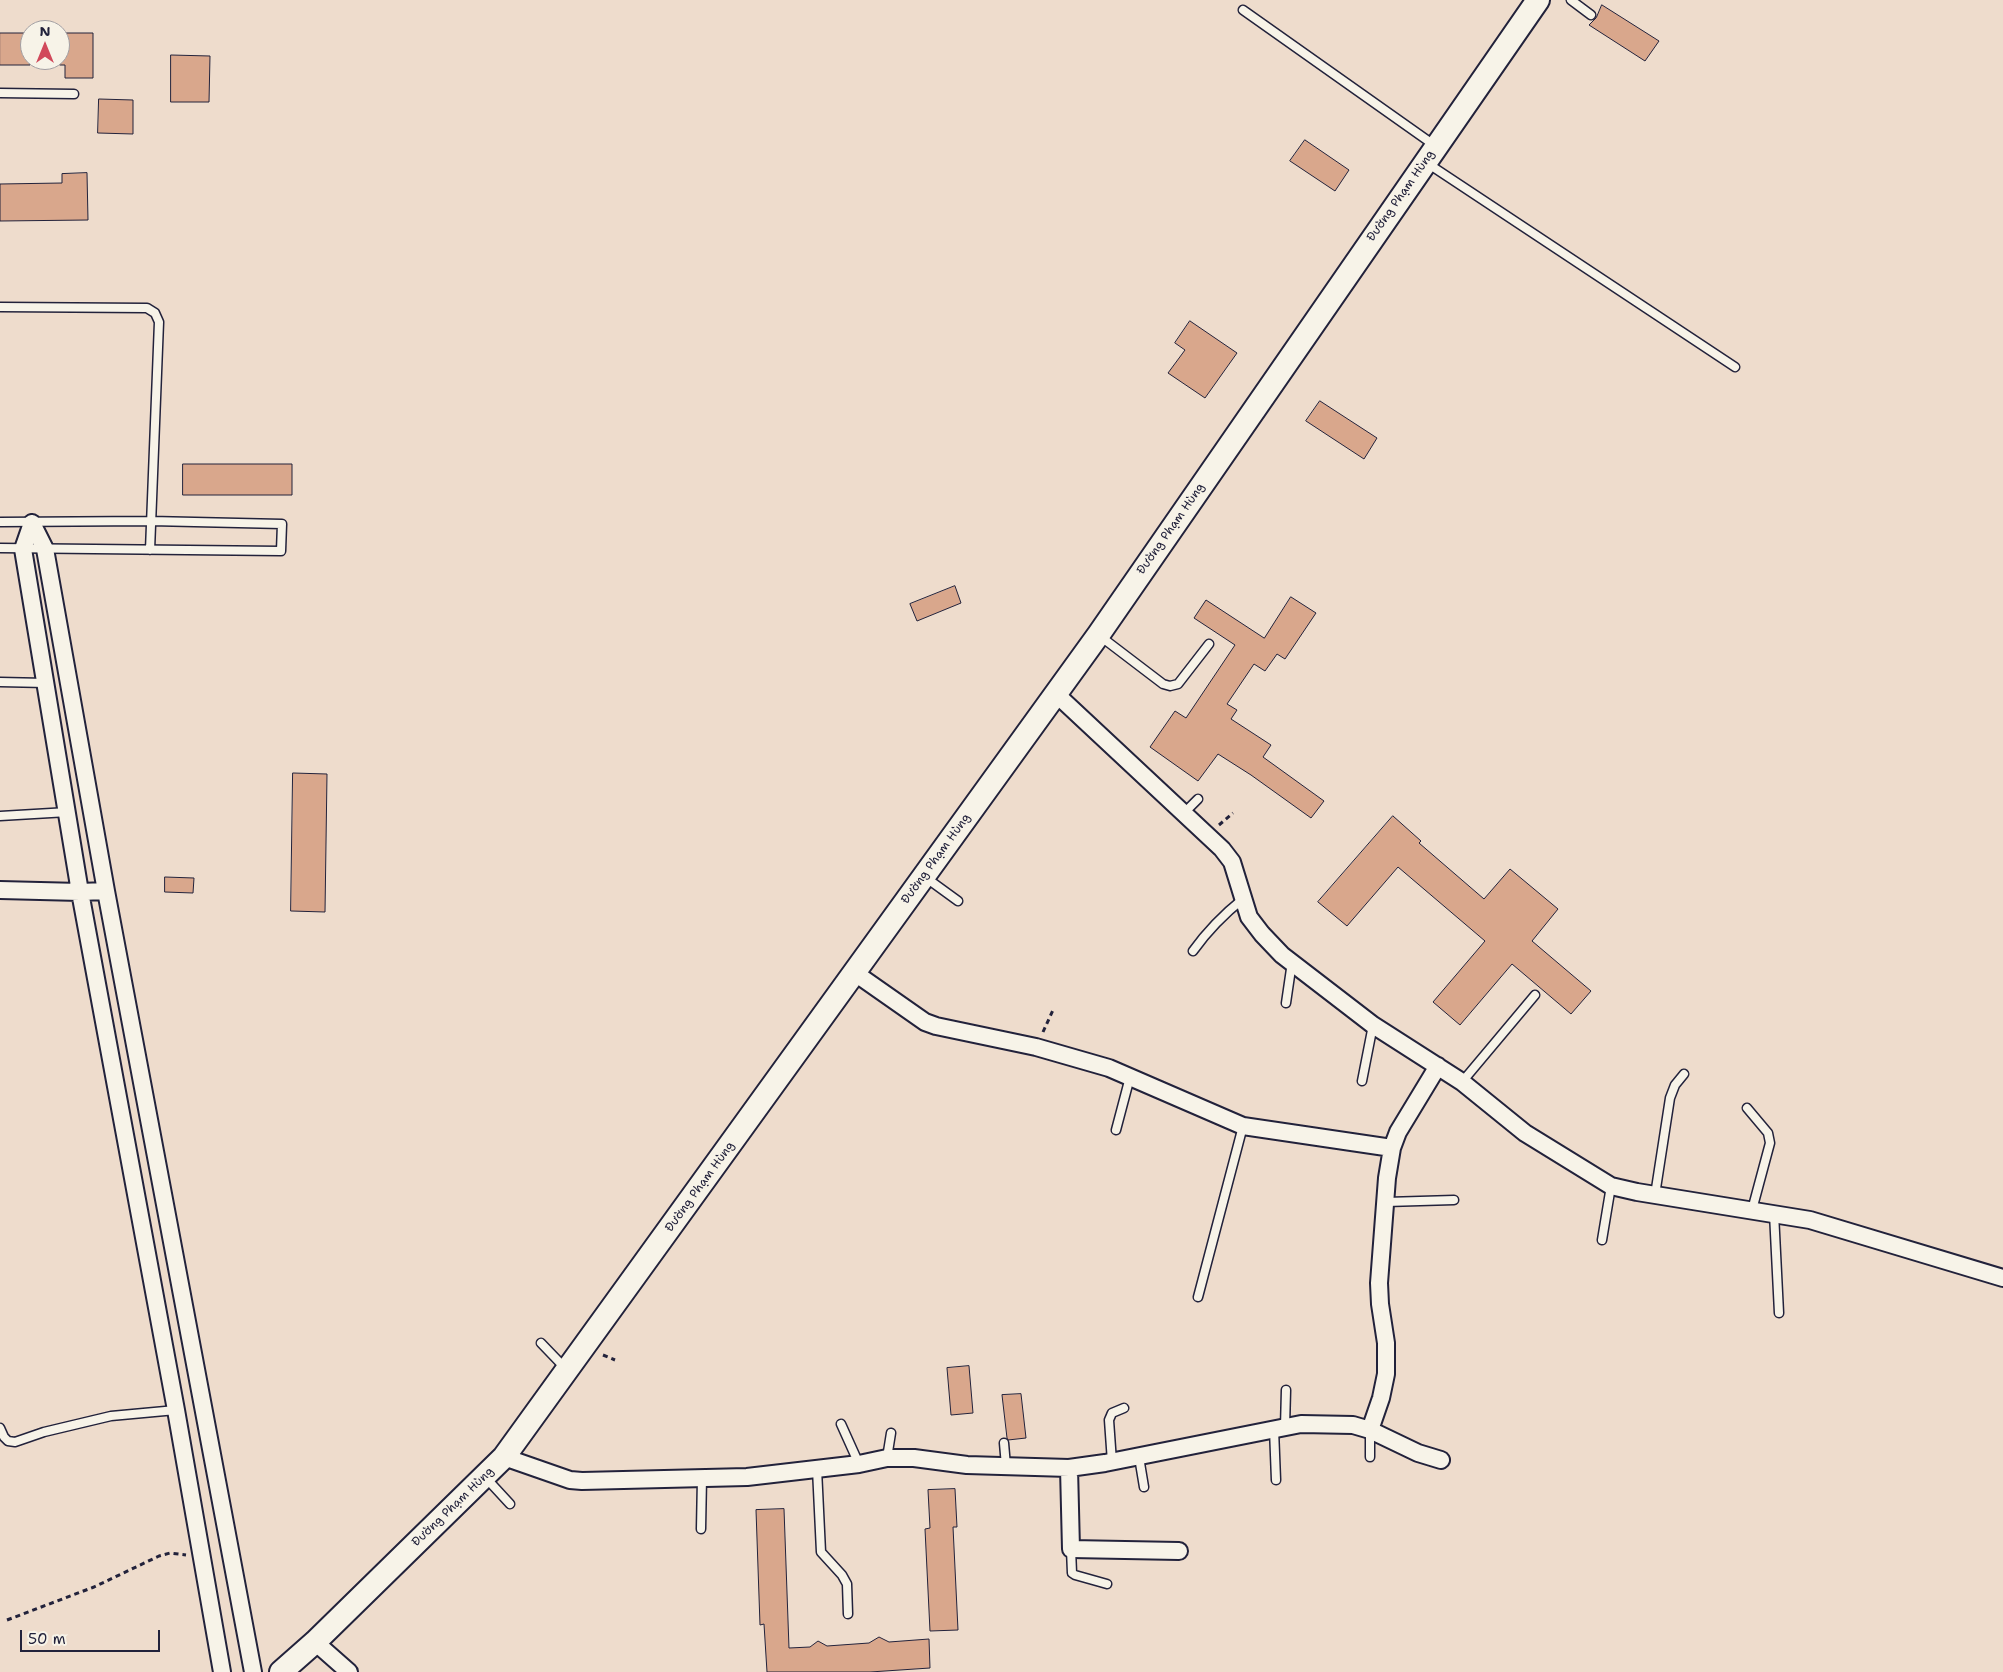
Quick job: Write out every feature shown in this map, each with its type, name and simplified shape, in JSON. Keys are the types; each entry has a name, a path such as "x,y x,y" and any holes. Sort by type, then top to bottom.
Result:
{"main road":[{"name":"Đường Phạm Hùng","path":"280,1672 315,1642 504,1457 1099,634 1538,0"}],"street":[{"path":"32,523 24,549 80,892 183,1447 222,1672"},
{"path":"32,523 46,549 106,891 253,1672"},
{"path":"1055,693 1222,849 1232,862 1249,916 1262,934 1292,962 1373,1026 1462,1082 1525,1133 1611,1186 1810,1220 2003,1278"},
{"path":"0,890 106,891"},
{"path":"855,973 931,1024 944,1029 1036,1046 1108,1068 1243,1126 1392,1148"},
{"path":"96,978 122,975"},
{"path":"1370,1430 1381,1398 1386,1374 1386,1344 1380,1304 1380,1283 1392,1148 1398,1132 1438,1066"},
{"path":"152,1281 178,1276"},
{"path":"504,1457 570,1480 747,1477 859,1464 887,1458 914,1458 966,1465 1070,1468 1139,1457 1301,1424 1353,1426 1370,1430 1418,1453 1441,1460"},
{"path":"183,1447 210,1441"},
{"path":"1070,1468 1071,1549 1179,1551"},
{"path":"201,1550 228,1537"},
{"path":"315,1642 350,1672"}],"lane":[{"path":"1571,0 1591,15"},
{"path":"1243,10 1430,154 1736,367"},
{"path":"0,93 74,94"},
{"path":"0,307 147,308 155,313 159,322 150,550"},
{"path":"0,522 151,521 282,524 282,551 0,548"},
{"path":"1099,634 1163,684 1170,686 1178,684 1209,644"},
{"path":"0,682 46,683"},
{"path":"1184,813 1198,799"},
{"path":"0,816 68,812"},
{"path":"923,876 958,901"},
{"path":"1193,951 1207,930 1244,898"},
{"path":"1286,1003 1292,962"},
{"path":"1462,1082 1535,996"},
{"path":"1362,1081 1373,1026"},
{"path":"1655,1194 1670,1098 1675,1085 1684,1074"},
{"path":"1116,1130 1130,1077"},
{"path":"1747,1108 1768,1133 1770,1142 1752,1210"},
{"path":"1198,1297 1243,1126"},
{"path":"1602,1240 1611,1186"},
{"path":"1386,1202 1454,1200"},
{"path":"1774,1213 1779,1313"},
{"path":"541,1342 567,1370"},
{"path":"1276,1480 1280,1428 1286,1390"},
{"path":"1112,1462 1108,1420 1112,1413 1124,1408"},
{"path":"0,1428 8,1441 15,1442 44,1432 111,1416 176,1410"},
{"path":"841,1424 859,1464"},
{"path":"1370,1430 1370,1457"},
{"path":"887,1458 891,1433"},
{"path":"1004,1443 1006,1467"},
{"path":"1139,1457 1144,1487"},
{"path":"817,1468 821,1552 844,1579 848,1614"},
{"path":"484,1476 510,1504"},
{"path":"701,1529 702,1478"},
{"path":"1071,1549 1072,1572 1075,1575 1107,1584"}],"path":[{"path":"1036,1046 1053,1010"},
{"path":"7,1620 94,1587 159,1556 201,1550"}],"building":[{"path":"1602,5 1659,41 1645,61 1589,25 1596,18"},
{"path":"0,33 20,33 20,65 0,65"},
{"path":"70,33 93,33 93,78 65,78 65,70 70,70"},
{"path":"171,55 210,56 209,102 171,102"},
{"path":"99,99 133,100 133,134 98,133"},
{"path":"1305,140 1349,170 1335,191 1290,161"},
{"path":"87,173 88,220 0,221 0,184 62,183 62,174"},
{"path":"1190,321 1237,353 1205,398 1168,373 1185,350 1175,343"},
{"path":"1320,401 1377,438 1364,459 1306,421"},
{"path":"183,464 292,464 292,495 183,495"},
{"path":"955,586 961,603 917,621 910,604"},
{"path":"1291,597 1316,613 1285,659 1277,654 1265,671 1254,664 1227,704 1237,710 1231,719 1271,745 1263,757 1324,801 1311,818 1218,754 1198,781 1150,747 1175,711 1186,718 1235,645 1194,618 1206,600 1264,638"},
{"path":"293,773 327,774 325,912 291,911"},
{"path":"1393,816 1421,841 1419,843 1484,899 1510,869 1558,909 1532,941 1591,991 1571,1014 1512,964 1460,1025 1433,1002 1485,941 1398,867 1347,926 1318,902"},
{"path":"165,877 194,878 193,893 165,892"},
{"path":"969,1366 973,1413 951,1415 947,1368"},
{"path":"1021,1394 1026,1438 1008,1440 1002,1395"},
{"path":"955,1489 957,1527 953,1527 958,1630 930,1631 925,1529 930,1528 928,1490"},
{"path":"784,1509 789,1648 810,1647 818,1641 827,1646 869,1643 879,1637 889,1642 929,1639 930,1668 870,1672 767,1672 764,1624 760,1625 756,1510"}]}
